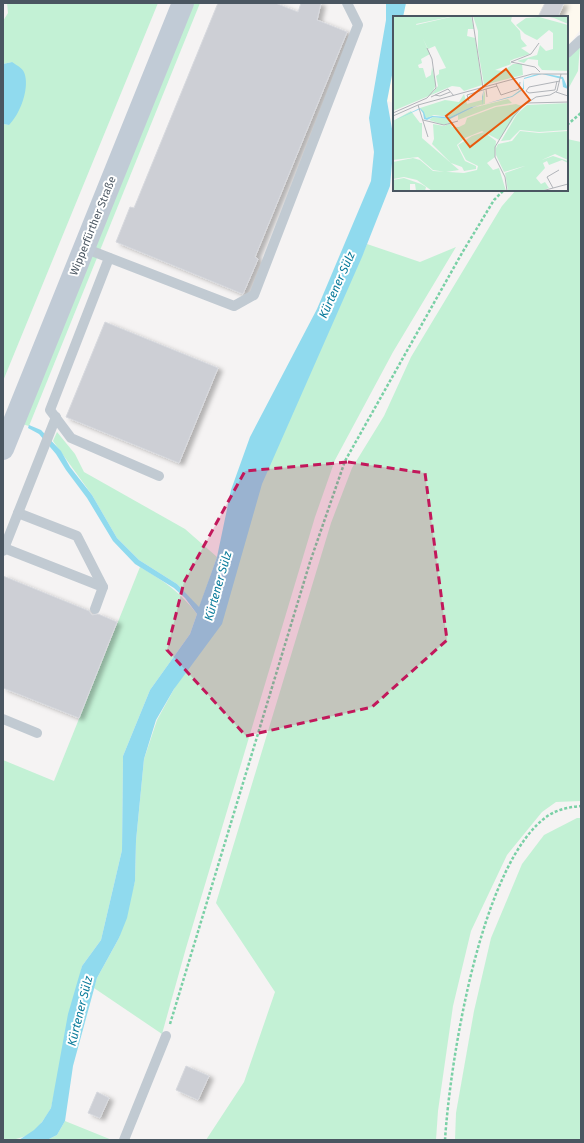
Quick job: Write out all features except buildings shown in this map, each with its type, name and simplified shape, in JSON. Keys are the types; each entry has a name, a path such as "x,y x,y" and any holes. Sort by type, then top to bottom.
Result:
{"main road":[{"name":"Wipperfürther Straße","path":"3,448 183,3"}],"lane":[{"path":"84,248 234,306 254,294 358,25 347,3"},
{"path":"568,53 581,40"},
{"path":"109,258 50,410 70,438 159,476"},
{"path":"56,417 4,550 103,587"},
{"path":"18,513 77,536 103,587 95,610"},
{"path":"3,719 37,733"},
{"path":"124,1140 166,1036"}],"path":[{"path":"568,124 581,113"},
{"path":"166,1036 209,900 310,562 344,462 462,253 494,200 503,191"},
{"path":"445,1140 447,1112 463,1008 481,934 512,859 537,825 549,815 561,809 581,806"}],"highlighted area":[{"path":"348,462 425,473 447,640 372,707 246,736 167,650 184,582 245,471"}],"shaded area":[{"path":"406,3 581,3 581,29 568,46 568,16 403,16"},
{"path":"393,70 393,103 387,101"}],"green space":[{"path":"7,3 158,3 3,381 3,124 9,125 12,62 3,64 3,21 8,13"},
{"path":"193,3 200,3 29,426 22,424"},
{"path":"580,46 578,71 568,89 568,58"},
{"path":"568,139 581,142 581,801 556,802 542,812 507,855 471,931 453,1006 438,1111 436,1140 206,1140 244,1082 275,992 216,903 331,523 352,468 384,416 411,357 502,206 515,191 568,191"},
{"path":"367,244 420,262 456,247 393,352 335,460 315,517 186,948 162,1034 94,988 97,978 119,938 135,881 136,841 144,759 157,720 174,689 242,547 261,484"},
{"path":"57,432 75,454 84,472 185,529 217,557 199,608 177,584 139,560 117,538 92,495 53,441"},
{"path":"140,567 171,588 185,600 197,614 190,634 150,690 123,756 122,850 101,940 82,966 51,1108 37,1128 26,1136 12,1140 3,1140 3,760 54,781"},
{"path":"577,818 581,818 581,1140 455,1140 456,1113 474,1011 491,938 522,864 544,835"},
{"path":"65,1121 112,1140 47,1140 57,1135"}],"water":[{"name":"Kürtener Sülz","path":"386,3 406,3 403,16 393,16 393,70 387,101 393,134 390,186 362,257 262,484 222,624 174,689 156,720 144,759 136,841 135,881 127,918 119,938 97,978 73,1066 65,1121 57,1135 47,1140 19,1140 34,1130 42,1122 51,1108 68,1014 82,966 101,940 122,850 123,756 150,690 190,634 197,614 185,598 174,588 135,564 113,541 87,498 56,454 39,434 28,428 29,425 41,430 61,451 70,467 92,495 117,538 139,560 177,584 199,607 217,557 231,490 250,437 317,309 371,181 374,152 369,118 386,20"},
{"path":"12,62 23,71 25,75 26,88 23,102 17,115 9,125 3,124 3,64"}]}
